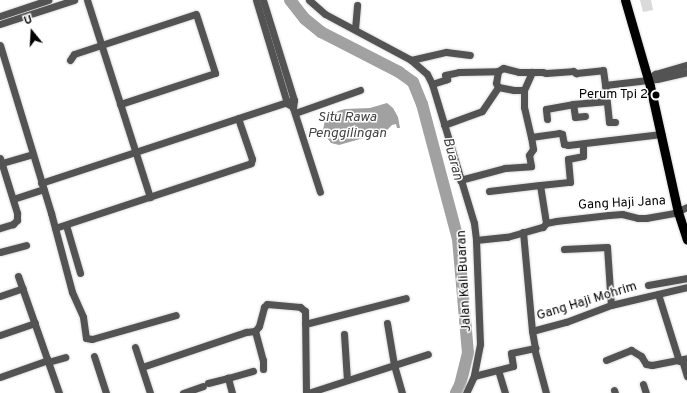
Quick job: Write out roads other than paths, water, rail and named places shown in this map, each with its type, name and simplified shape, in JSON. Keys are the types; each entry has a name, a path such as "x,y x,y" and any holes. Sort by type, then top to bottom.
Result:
{"main road":[{"path":"625,0 648,79 678,212 687,240"}],"street":[{"path":"0,16 48,0 49,8"},
{"path":"0,24 74,0"},
{"path":"87,0 150,197"},
{"path":"256,0 264,16 320,192"},
{"path":"263,0 264,16"},
{"name":"Jalan Kali Buaran","path":"309,0 325,14 411,60 427,74 432,84 474,224 476,240 480,344 474,376 466,393"},
{"path":"355,29 357,5"},
{"path":"70,60 74,54 196,14 215,73 120,104"},
{"path":"0,45 55,228 72,292 82,317 86,338 92,339 176,315"},
{"path":"411,60 440,53 470,55"},
{"path":"648,79 655,74 687,65"},
{"path":"432,84 446,79 446,75 459,72 498,71 502,68 520,72 542,72 546,74 603,70 605,101 609,122 615,122"},
{"path":"498,71 496,83 498,87"},
{"path":"460,180 505,168 531,166 528,155 533,149 524,107 524,90 532,72"},
{"path":"605,85 657,79 687,72"},
{"path":"498,87 524,90"},
{"path":"444,125 482,111 498,87"},
{"path":"13,199 42,186 135,151 238,118 360,90"},
{"path":"547,119 546,109 573,104 605,101"},
{"path":"573,104 575,117 584,116"},
{"path":"55,228 251,163 252,159 238,118"},
{"path":"531,137 559,133 562,134 565,144 583,144 661,134"},
{"path":"489,191 570,182 568,159 583,156 583,144"},
{"path":"0,228 14,224 17,220 17,213 1,161 33,154"},
{"path":"540,185 546,223"},
{"name":"Gang Haji Jana","path":"476,240 507,237 543,227 546,223 622,214 638,218 646,218 678,212 687,207"},
{"path":"66,225 80,273"},
{"path":"522,232 532,331"},
{"path":"0,252 26,245"},
{"path":"564,250 607,246 611,305"},
{"path":"18,276 59,393"},
{"path":"648,285 687,278"},
{"name":"Gang Haji Mohrim","path":"546,393 534,348 536,347 532,331 566,322 611,305 687,287"},
{"path":"0,296 23,288"},
{"path":"658,294 683,360 687,376"},
{"path":"305,324 406,298"},
{"path":"142,367 246,332 255,331 259,326 264,307 270,303 303,308 305,324 307,393 428,354"},
{"path":"0,335 35,322"},
{"path":"388,324 394,365 402,393"},
{"path":"255,331 263,360 263,369"},
{"path":"344,334 347,380"},
{"path":"135,348 150,393"},
{"path":"474,376 513,365 511,353 534,348"},
{"path":"606,360 631,350 641,356 646,364 683,360"},
{"path":"94,356 106,393"},
{"path":"0,377 65,357"},
{"path":"502,369 505,393"},
{"path":"183,393 253,371"},
{"path":"228,378 232,393"},
{"path":"643,384 646,393"}],"water":[{"name":"Situ Rawa Penggilingan","path":"387,103 393,108 398,117 400,128 397,128 396,124 392,125 385,132 339,145 331,143 325,135 323,130 325,120 338,111 345,109 370,108"}],"waterway":[{"name":"Buaran","path":"290,0 305,19 321,32 399,72 413,82 422,104 458,239 468,353 460,385 456,393"}],"place":[{"name":"Perum Tpi 2","path":"656,95"}]}
